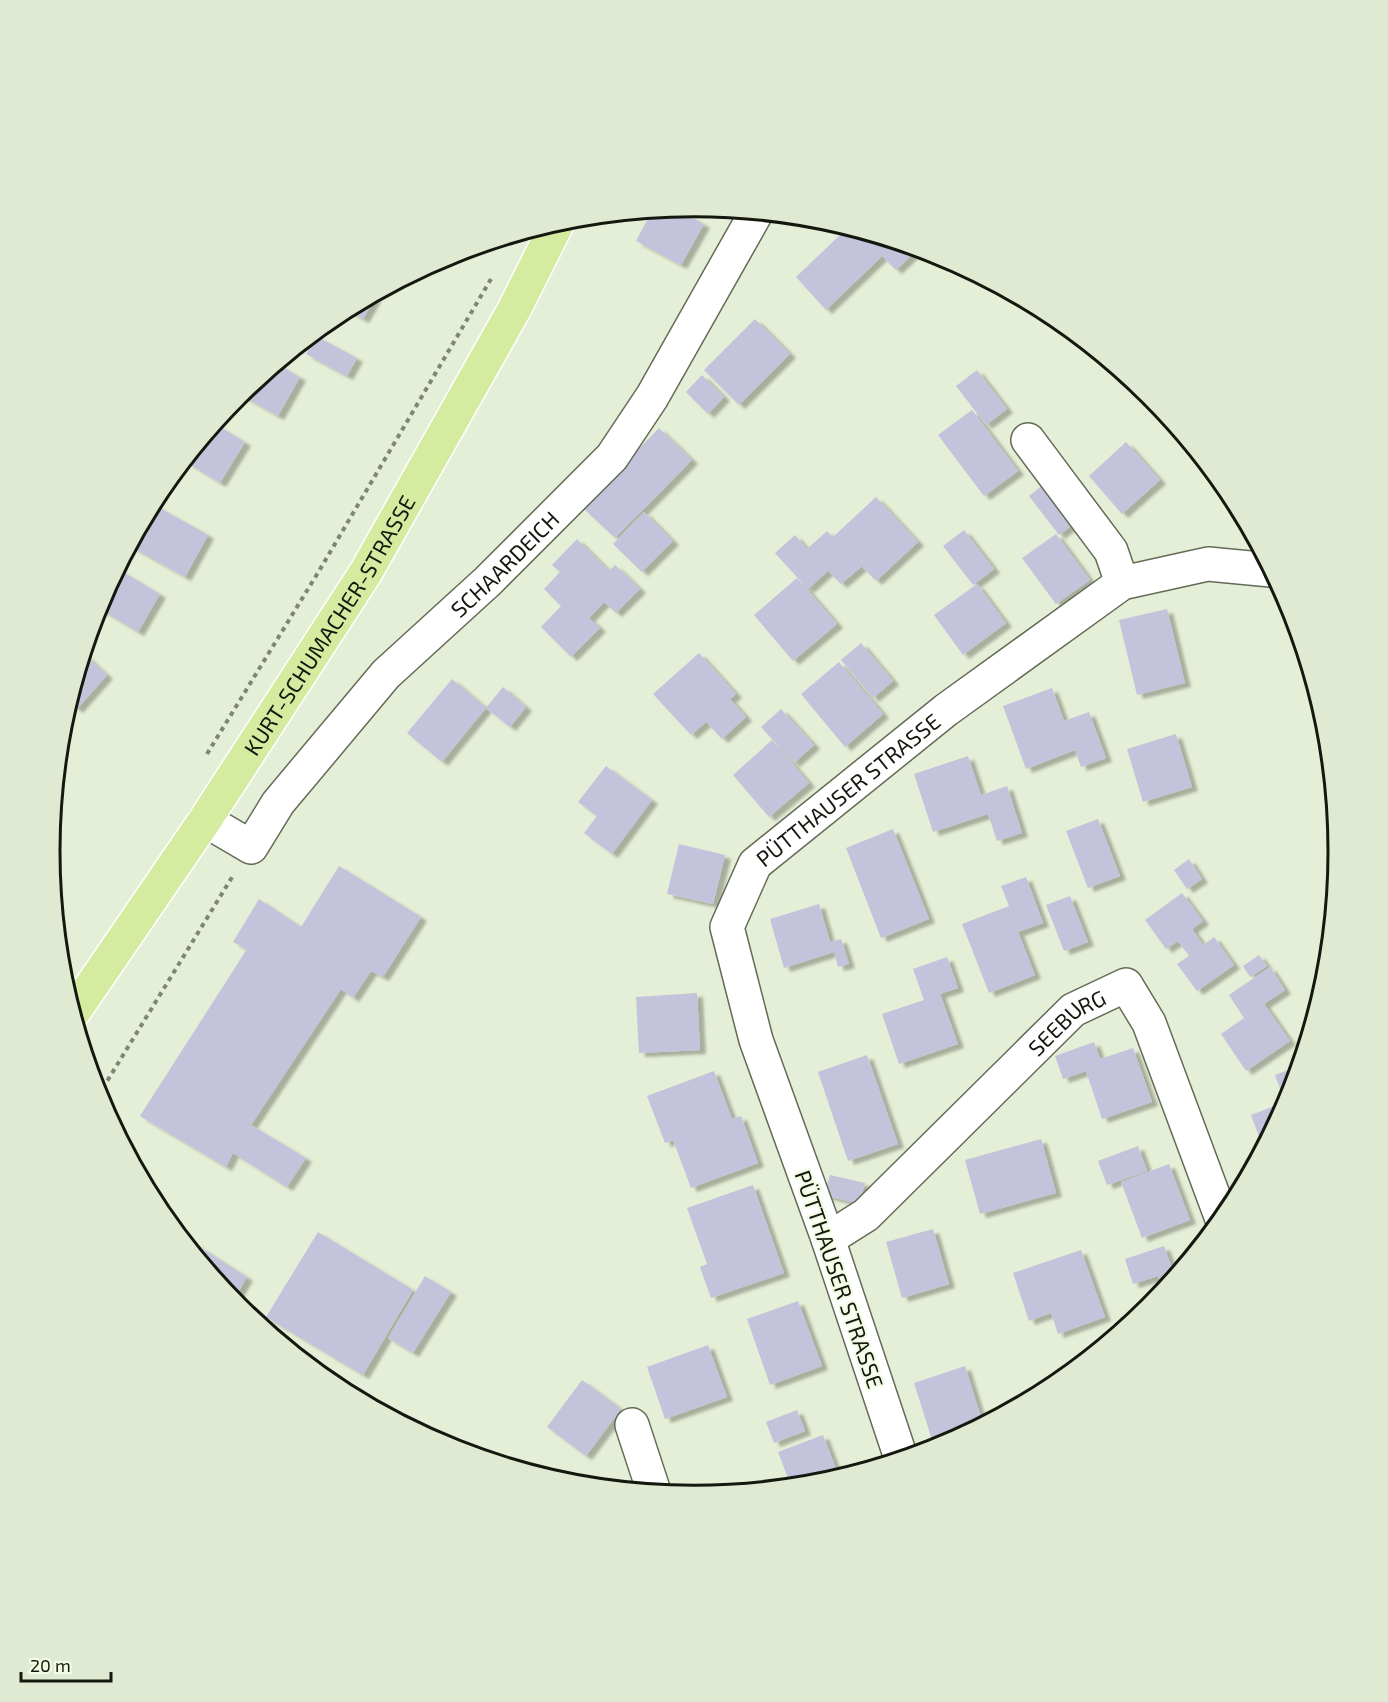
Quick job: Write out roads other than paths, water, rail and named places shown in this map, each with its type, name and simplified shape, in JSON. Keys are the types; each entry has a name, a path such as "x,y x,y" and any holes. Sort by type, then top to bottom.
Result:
{"main road":[{"name":"KURT-SCHUMACHER-STRASSE","path":"79,1004 205,820 366,573 515,308 552,233"}],"street":[{"name":"SCHAARDEICH","path":"205,820 250,847 278,803 386,674 488,581 612,457 652,397 752,220"},
{"path":"1028,440 1111,551 1122,583"},
{"name":"PÜTTHAUSER STRASSE","path":"899,1451 828,1239 756,1040 727,927 754,864 946,710 1122,583 1208,564 1262,569"},
{"name":"SEEBURG","path":"828,1239 866,1215 1073,1010 1126,985 1149,1023 1218,1208"},
{"path":"632,1425 651,1484"}]}
